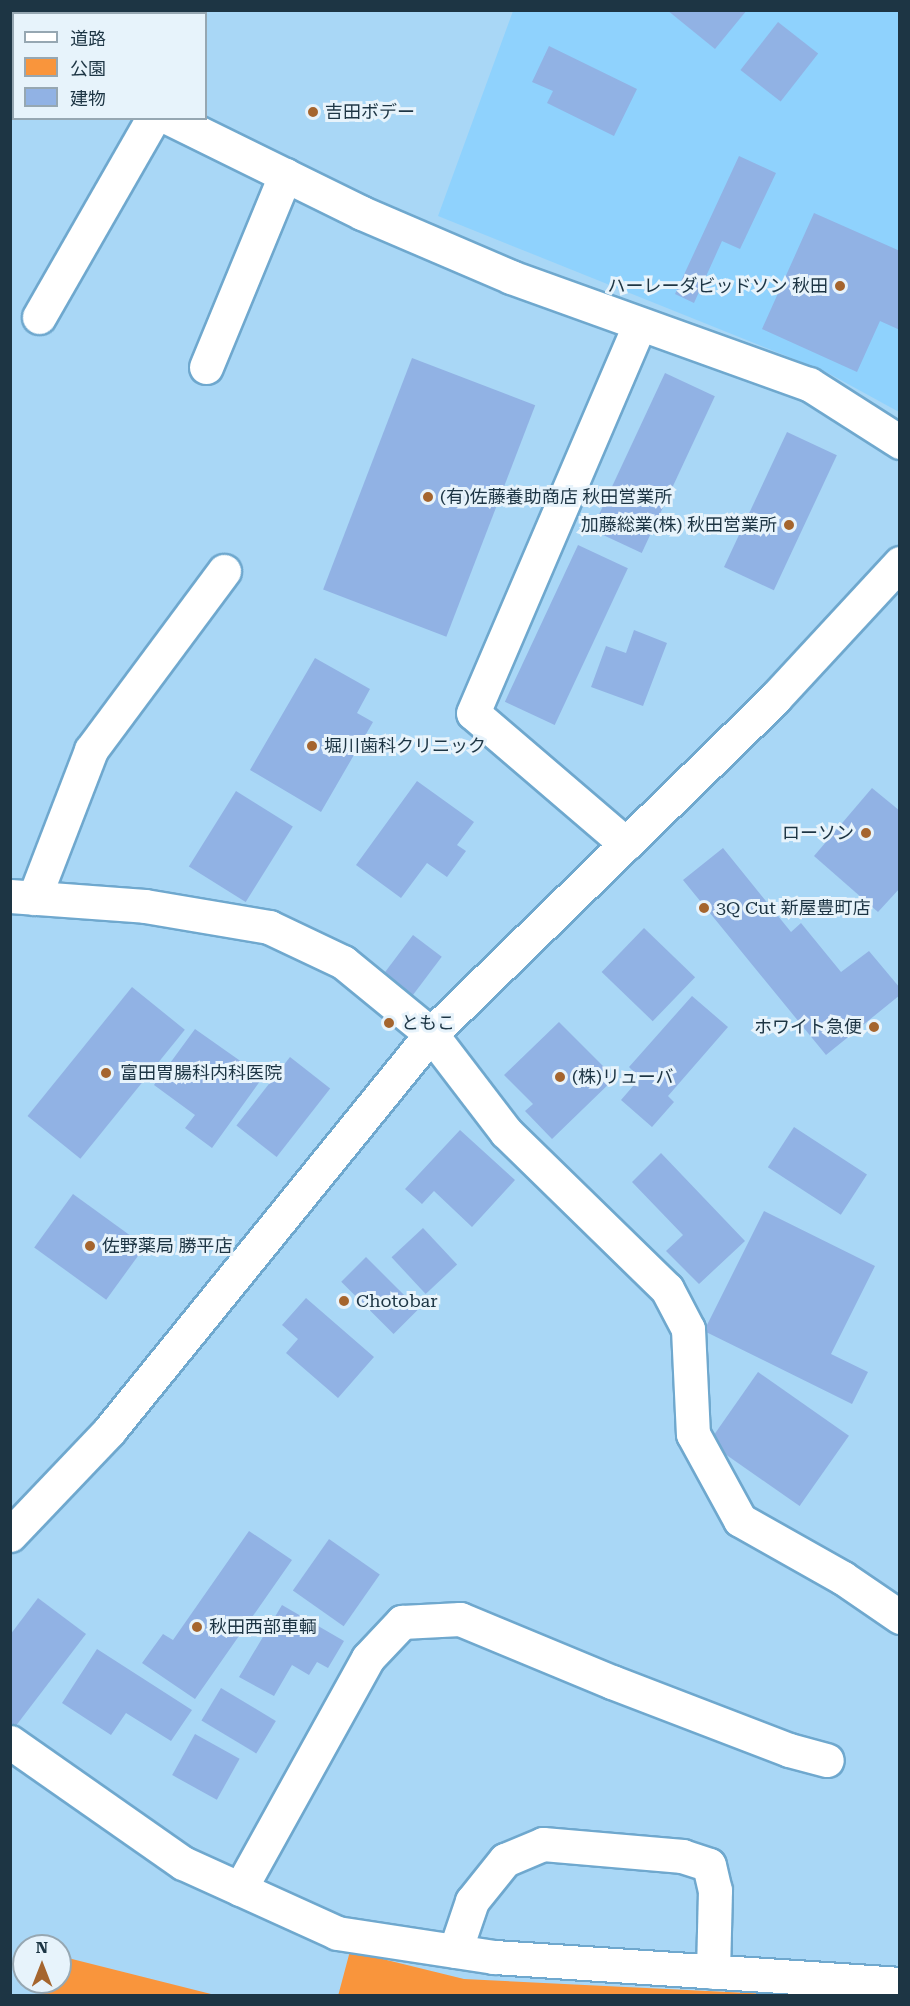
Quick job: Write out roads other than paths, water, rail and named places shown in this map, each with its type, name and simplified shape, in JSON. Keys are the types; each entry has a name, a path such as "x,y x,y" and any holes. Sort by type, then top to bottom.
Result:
{"street":[{"path":"39,317 152,120"},
{"path":"173,120 285,175 501,272 809,384 900,442"},
{"path":"206,368 285,175"},
{"path":"626,844 473,712 639,324"},
{"path":"10,1535 109,1431 431,1034 775,698 900,563"},
{"path":"224,571 91,750 22,897 145,906 269,927 343,962 431,1034 506,1132 667,1289 688,1329 693,1434 740,1520 843,1578 900,1617"},
{"path":"240,1889 368,1658 402,1622 460,1619 612,1682 789,1750 827,1760"},
{"path":"10,1742 183,1863 337,1933 494,1957 900,1984"},
{"path":"455,1951 472,1901 505,1860 543,1844 682,1856 709,1865 715,1890 713,1972"}],"place":[{"name":"吉田ボデー","path":"313,112"},
{"name":"ハーレーダビッドソン 秋田","path":"840,286"},
{"name":"(有)佐藤養助商店 秋田営業所","path":"428,497"},
{"name":"加藤総業(株) 秋田営業所","path":"789,525"},
{"name":"堀川歯科クリニック","path":"312,746"},
{"name":"ローソン","path":"866,833"},
{"name":"3Q Cut 新屋豊町店","path":"704,908"},
{"name":"ともこ","path":"389,1023"},
{"name":"ホワイト急便","path":"874,1027"},
{"name":"富田胃腸科内科医院","path":"106,1073"},
{"name":"(株)リューバ","path":"560,1077"},
{"name":"佐野薬局 勝平店","path":"90,1246"},
{"name":"Chotobar","path":"344,1301"},
{"name":"秋田西部車輌","path":"197,1627"}]}
